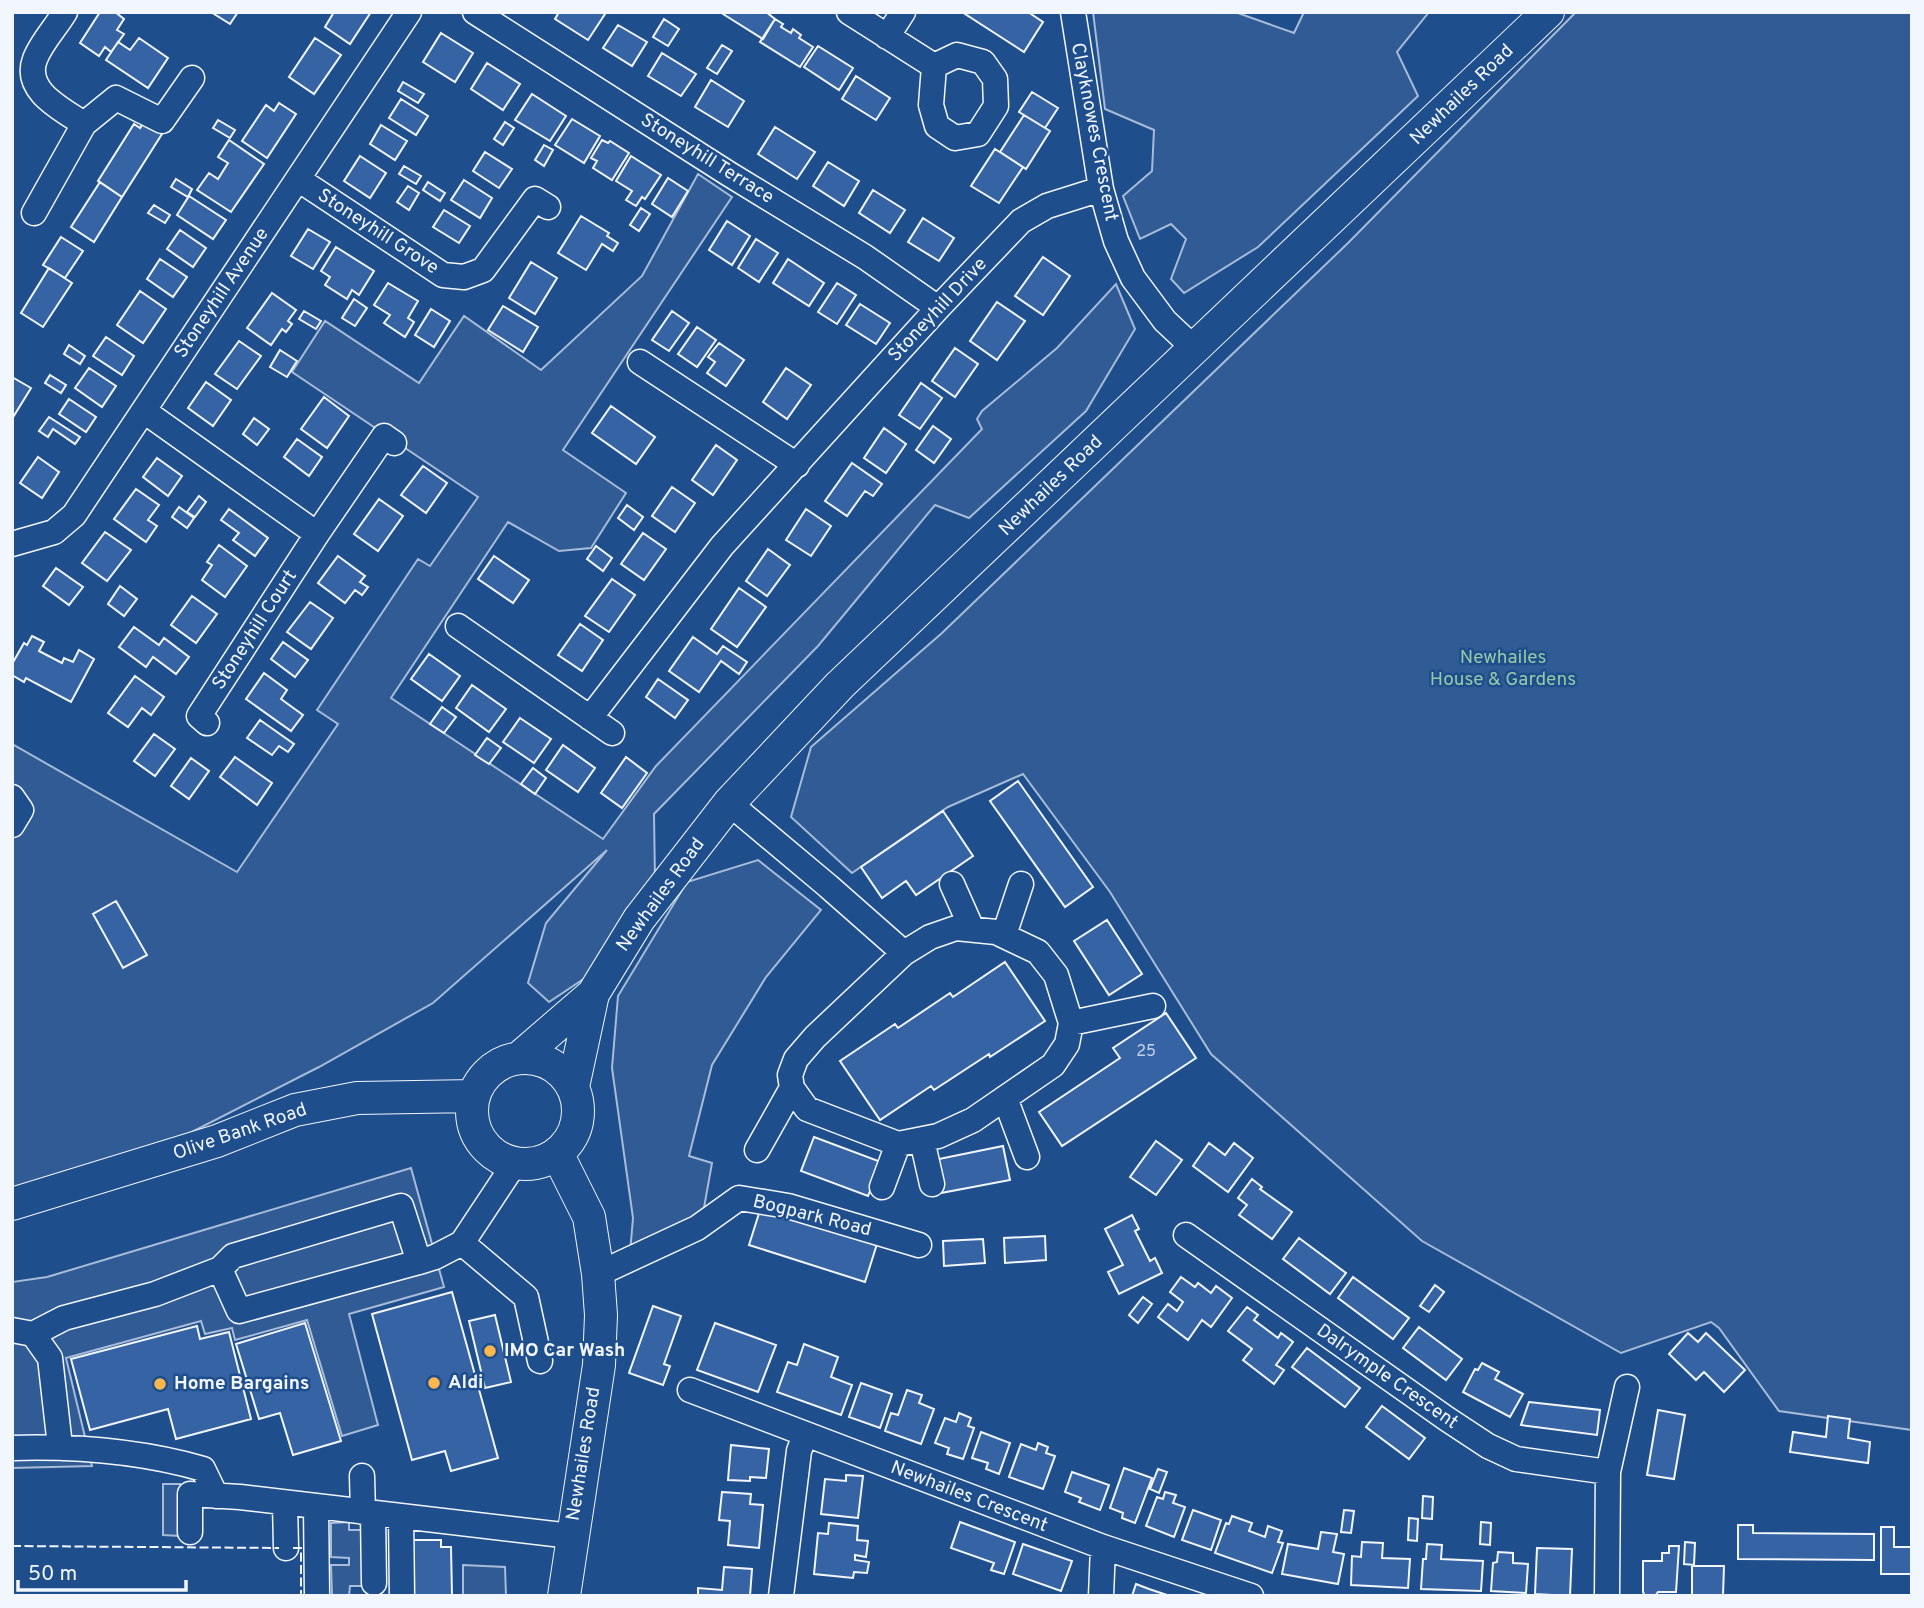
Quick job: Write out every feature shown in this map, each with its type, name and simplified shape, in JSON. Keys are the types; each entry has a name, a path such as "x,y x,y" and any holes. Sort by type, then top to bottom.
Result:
{"main road":[{"name":"Newhailes Road","path":"474,1096 480,1082 491,1070 504,1062 519,1058 593,994 639,919 729,803 841,685 1548,12"},
{"name":"Newhailes Road","path":"564,1596 598,1364 601,1315 589,1217 557,1153 569,1140 576,1123 578,1105 573,1087 593,994"},
{"path":"519,1058 550,1064 563,1074 573,1087"},
{"path":"474,1096 471,1113 475,1130 484,1146 498,1157 515,1163 534,1163 557,1153"},
{"name":"Olive Bank Road","path":"12,1204 217,1141 295,1110 357,1098 474,1096"}],"street":[{"path":"65,12 34,60 33,80 41,93 84,124"},
{"name":"Stoneyhill Avenue","path":"12,544 54,532 74,514 409,12"},
{"name":"Stoneyhill Terrace","path":"475,12 864,257 937,308"},
{"path":"849,12 934,66"},
{"path":"887,37 903,12"},
{"name":"Clayknowes Crescent","path":"1073,12 1101,189 1116,241 1133,278 1165,321 1195,349"},
{"path":"34,213 84,124 116,99 162,121 192,78"},
{"name":"Stoneyhill Grove","path":"298,179 443,275 464,277 483,270 535,199 548,207"},
{"name":"Stoneyhill Drive","path":"590,718 722,546 937,308 1021,221 1047,206 1101,189"},
{"path":"640,362 797,465"},
{"path":"144,411 317,534"},
{"name":"Stoneyhill Court","path":"207,723 199,716 317,534 384,436 394,443"},
{"path":"458,626 612,733"},
{"path":"12,797 21,810 12,825"},
{"path":"729,803 904,953"},
{"path":"952,884 972,929"},
{"path":"1004,935 1021,884"},
{"path":"956,928 972,929 996,932 1038,952 1056,975 1071,1023 1067,1044 1053,1065 973,1120 938,1136 910,1142 807,1110 792,1088 790,1075 796,1059 815,1037 904,953 930,937 956,928"},
{"path":"1071,1023 1153,1006"},
{"path":"757,1150 792,1088"},
{"path":"1005,1098 1027,1157"},
{"path":"910,1142 932,1184"},
{"path":"882,1187 910,1142"},
{"path":"220,1269 239,1311 435,1257 462,1242 515,1163"},
{"name":"Bogpark Road","path":"598,1275 697,1228 739,1198 788,1206 919,1245"},
{"path":"60,1446 50,1358 22,1332 155,1294 220,1269 233,1256 401,1206 419,1262"},
{"name":"Dalrymple Crescent","path":"1186,1234 1488,1446 1516,1459 1608,1472"},
{"path":"462,1242 526,1297 540,1361"},
{"path":"1607,1596 1608,1472 1627,1387"},
{"name":"Newhailes Crescent","path":"690,1390 1103,1547 1251,1596"},
{"path":"781,1596 799,1451 805,1435"},
{"path":"12,1448 60,1446 158,1457 203,1469 216,1496"},
{"path":"362,1476 374,1583"},
{"path":"190,1532 190,1494 571,1536"},
{"path":"285,1503 286,1548"},
{"path":"316,1506 317,1596"},
{"path":"401,1517 402,1596"},
{"path":"1101,1596 1103,1547"}],"shaded area":[{"path":"1093,12 1235,12 1294,33 1304,12 1429,12 1397,52 1418,96 1258,247 1184,293 1171,279 1186,239 1171,224 1140,239 1123,196 1152,171 1154,130 1105,109"},
{"name":"Newhailes House & Gardens","path":"1576,12 1912,12 1912,1430 1779,1411 1719,1328 1711,1322 1621,1353 1422,1241 1211,1054 1110,892 1023,774 948,807 852,873 791,817 811,747 942,633 1348,243"},
{"path":"698,174 732,197 563,450 626,493 591,548 559,551 508,522 391,698 603,839 656,766 982,429 977,419 982,411 1057,348 1116,284 1135,329 1086,411 969,518 935,505 818,646 654,814 655,880 585,978 549,1002 528,983 546,923 607,850 433,1003 319,1067 188,1134 12,1191 12,744 237,872 338,724 317,710 418,559 430,566 478,497 292,372 325,321 419,383 464,316 541,370 642,276"},
{"path":"758,860 821,910 766,977 712,1065 689,1156 712,1163 702,1219 630,1253 633,1218 612,1068 618,996 687,882"},
{"path":"411,1168 444,1287 349,1314 378,1425 342,1436 307,1320 235,1340 232,1328 205,1334 201,1321 66,1358 92,1466 12,1468 12,1282 47,1277"},
{"path":"163,1484 180,1484 180,1536 163,1535"},
{"path":"349,1522 349,1530 366,1530 366,1586 350,1586 349,1596 332,1596 331,1565 349,1565 349,1558 331,1557 331,1523"},
{"path":"463,1565 505,1567 506,1596 463,1596"}],"building":[{"path":"100,12 115,12 124,19 117,30 124,34 111,52 105,47 99,56 80,43"},
{"path":"211,12 238,12 230,24"},
{"path":"334,12 371,12 350,44 325,27"},
{"path":"559,12 605,14 588,40 555,19"},
{"path":"766,12 775,19 763,39 723,14"},
{"path":"962,12 1028,12 1043,22 1024,52"},
{"path":"664,19 679,29 668,46 653,37"},
{"path":"775,19 783,24 781,27 791,33 793,29 801,35 799,38 813,47 800,67 760,42"},
{"path":"618,25 647,42 632,66 603,48"},
{"path":"441,33 473,53 455,82 423,62"},
{"path":"139,38 168,58 148,88 106,60 118,42 130,50"},
{"path":"315,38 341,55 314,94 289,77"},
{"path":"722,45 732,51 717,74 707,68"},
{"path":"818,46 853,68 839,90 804,67"},
{"path":"662,53 696,74 681,96 648,76"},
{"path":"487,63 520,84 503,110 471,89"},
{"path":"856,76 890,98 876,120 842,99"},
{"path":"711,80 744,101 728,127 695,107"},
{"path":"403,82 424,94 418,103 398,91"},
{"path":"1032,92 1058,108 1045,128 1019,112"},
{"path":"532,94 566,116 550,141 515,120"},
{"path":"401,99 428,116 416,135 389,118"},
{"path":"279,103 296,114 267,158 242,141 266,105 274,111"},
{"path":"1024,115 1050,131 1026,169 1000,152"},
{"path":"572,119 600,136 584,163 555,145"},
{"path":"218,120 235,130 230,138 213,128"},
{"path":"144,122 162,134 122,197 98,181 134,124 140,128"},
{"path":"505,122 514,128 503,145 494,139"},
{"path":"381,125 407,141 395,160 370,144"},
{"path":"775,127 815,152 797,179 758,154"},
{"path":"229,140 264,164 231,212 197,190 209,173 218,179 228,163 218,157"},
{"path":"602,140 608,143 610,141 629,153 612,180 593,168 597,161 591,158"},
{"path":"544,145 553,150 544,166 535,160"},
{"path":"995,149 1023,167 999,203 971,186"},
{"path":"485,152 512,169 499,188 473,171"},
{"path":"360,156 386,173 370,198 344,181"},
{"path":"631,156 661,175 645,199 642,197 636,206 626,200 632,191 616,181"},
{"path":"828,162 859,181 844,206 813,186"},
{"path":"404,166 421,176 416,184 399,174"},
{"path":"668,178 688,191 672,217 652,204"},
{"path":"176,179 192,189 188,197 171,187"},
{"path":"464,180 492,198 480,218 451,200"},
{"path":"100,182 122,197 94,242 71,227"},
{"path":"428,182 445,193 440,201 423,190"},
{"path":"408,186 419,193 409,210 397,202"},
{"path":"873,190 905,210 890,233 859,213"},
{"path":"189,196 226,220 213,239 177,215"},
{"path":"154,205 170,215 165,223 148,213"},
{"path":"641,208 650,214 639,231 630,225"},
{"path":"444,210 470,226 459,243 433,227"},
{"path":"581,216 609,233 607,236 618,243 613,251 602,244 586,270 558,253"},
{"path":"923,218 954,238 939,261 908,242"},
{"path":"727,221 750,236 732,265 709,250"},
{"path":"308,229 330,242 313,269 291,256"},
{"path":"180,230 206,248 193,267 167,249"},
{"path":"61,237 83,251 65,278 43,265"},
{"path":"756,239 778,253 759,282 738,268"},
{"path":"336,247 374,271 359,295 352,290 347,299 325,285 330,277 321,271"},
{"path":"1043,257 1070,276 1043,315 1015,296"},
{"path":"160,259 187,277 173,297 147,279"},
{"path":"788,259 824,283 809,306 773,283"},
{"path":"531,262 557,278 535,314 509,298"},
{"path":"49,268 72,283 43,327 21,313"},
{"path":"388,283 418,301 408,318 414,322 405,337 384,323 390,315 374,305"},
{"path":"837,283 856,295 837,324 818,312"},
{"path":"140,291 166,309 143,343 117,325"},
{"path":"272,293 296,310 288,321 292,324 286,332 282,329 271,345 247,328"},
{"path":"354,299 367,308 355,326 342,318"},
{"path":"997,302 1025,321 997,360 970,341"},
{"path":"860,304 890,323 876,344 846,325"},
{"path":"503,306 538,327 523,352 488,330"},
{"path":"431,309 450,321 434,347 415,335"},
{"path":"304,311 321,321 316,329 299,319"},
{"path":"672,311 689,323 669,351 652,340"},
{"path":"697,327 716,340 697,367 678,354"},
{"path":"106,337 134,356 122,375 93,356"},
{"path":"239,341 261,356 237,389 215,374"},
{"path":"719,343 744,360 726,386 707,373 715,362 708,357"},
{"path":"69,345 85,356 80,364 64,354"},
{"path":"955,348 978,364 955,397 932,381"},
{"path":"280,350 297,361 287,377 270,367"},
{"path":"89,368 116,386 102,407 75,388"},
{"path":"786,368 811,385 787,419 763,402"},
{"path":"50,375 66,385 61,393 45,383"},
{"path":"12,377 31,388 12,419"},
{"path":"206,382 231,400 213,426 188,408"},
{"path":"921,383 942,398 920,429 899,415"},
{"path":"324,397 349,416 327,448 301,429"},
{"path":"69,399 96,417 86,432 59,414"},
{"path":"611,406 655,437 636,464 592,433"},
{"path":"49,417 80,437 75,444 53,429 48,437 39,431"},
{"path":"254,418 269,429 257,445 243,434"},
{"path":"933,426 951,439 934,463 916,450"},
{"path":"884,428 906,444 886,473 864,458"},
{"path":"297,439 322,457 309,476 284,457"},
{"path":"716,445 737,460 713,495 692,480"},
{"path":"38,457 59,472 42,498 20,483"},
{"path":"157,458 182,476 168,496 143,477"},
{"path":"852,463 882,484 873,496 865,491 847,516 825,501"},
{"path":"423,466 447,483 426,513 401,495"},
{"path":"672,487 695,503 675,532 652,516"},
{"path":"136,489 159,505 148,520 157,526 146,542 114,519"},
{"path":"199,496 206,502 195,517 187,512"},
{"path":"379,499 403,516 378,551 354,534"},
{"path":"627,505 643,517 634,530 618,518"},
{"path":"179,507 194,518 187,528 172,517"},
{"path":"229,509 268,538 255,556 233,540 239,533 221,520"},
{"path":"806,509 831,526 811,556 786,540"},
{"path":"105,532 131,550 107,581 82,563"},
{"path":"643,533 666,549 644,580 621,564"},
{"path":"219,545 247,566 225,597 202,580 212,565 207,562"},
{"path":"596,546 612,558 603,571 587,559"},
{"path":"768,549 790,565 767,596 746,581"},
{"path":"338,556 365,576 360,582 368,587 362,595 355,590 345,603 318,583"},
{"path":"494,556 529,580 513,603 478,579"},
{"path":"56,568 83,587 69,605 43,586"},
{"path":"612,579 635,595 609,632 585,616"},
{"path":"120,586 137,599 124,616 108,604"},
{"path":"739,588 766,607 737,647 711,629"},
{"path":"192,596 217,614 196,643 171,625"},
{"path":"310,602 333,618 311,649 287,632"},
{"path":"580,624 603,640 582,671 558,655"},
{"path":"134,627 159,645 164,638 189,657 176,674 153,657 146,667 119,647"},
{"path":"32,636 44,642 39,651 62,663 64,658 73,662 79,650 94,659 71,702 26,678 24,682 12,675 12,664 24,643 27,645"},
{"path":"693,637 717,654 723,646 747,662 739,674 721,661 699,692 669,671"},
{"path":"283,642 308,660 295,677 271,659"},
{"path":"429,654 460,676 442,701 411,679"},
{"path":"264,673 287,690 281,699 303,715 291,731 246,699"},
{"path":"135,676 164,697 151,715 142,708 128,727 108,713"},
{"path":"658,679 688,700 675,718 646,697"},
{"path":"472,685 506,709 489,732 456,708"},
{"path":"442,707 456,717 444,733 430,724"},
{"path":"520,718 551,739 534,763 503,742"},
{"path":"260,720 294,744 288,752 279,746 272,755 247,738"},
{"path":"154,734 175,749 155,776 134,761"},
{"path":"487,738 501,748 489,764 475,755"},
{"path":"563,745 595,768 578,792 546,770"},
{"path":"235,757 272,783 257,805 220,777"},
{"path":"626,757 647,773 622,808 601,793"},
{"path":"191,758 209,771 189,799 171,786"},
{"path":"533,768 546,778 535,794 521,784"},
{"path":"1018,781 1093,887 1065,907 990,801"},
{"path":"943,811 973,856 916,895 906,881 882,898 861,867"},
{"path":"116,901 147,955 123,968 93,914"},
{"path":"1107,920 1142,974 1109,995 1074,941"},
{"path":"1005,962 1045,1021 934,1090 931,1086 880,1120 840,1061 895,1024 898,1028 950,993 953,997"},
{"path":"1166,1013 1196,1058 1062,1146 1039,1112 1120,1058 1113,1048"},
{"path":"814,1137 881,1162 868,1196 801,1171"},
{"path":"1156,1141 1182,1160 1156,1195 1130,1177"},
{"path":"1209,1143 1225,1155 1234,1143 1253,1158 1228,1192 1193,1166"},
{"path":"1003,1146 1010,1180 941,1193 934,1160"},
{"path":"1252,1179 1262,1187 1260,1189 1292,1212 1272,1239 1239,1215 1247,1205 1238,1198"},
{"path":"761,1207 877,1244 865,1282 749,1245"},
{"path":"1132,1215 1139,1229 1135,1231 1150,1261 1155,1258 1162,1273 1119,1294 1108,1272 1123,1265 1105,1229"},
{"path":"1045,1236 1046,1260 1005,1263 1004,1238"},
{"path":"1299,1238 1346,1273 1330,1294 1283,1259"},
{"path":"983,1239 985,1263 944,1266 943,1241"},
{"path":"1181,1277 1195,1287 1198,1283 1211,1293 1216,1286 1232,1298 1211,1327 1202,1320 1188,1340 1158,1317 1168,1304 1177,1311 1183,1302 1170,1292"},
{"path":"1353,1277 1409,1318 1393,1339 1338,1298"},
{"path":"1435,1285 1444,1292 1429,1312 1420,1306"},
{"name":"Aldi","path":"452,1292 498,1458 451,1471 445,1451 412,1460 372,1314"},
{"path":"1143,1297 1152,1304 1138,1323 1129,1315"},
{"path":"653,1306 681,1316 664,1364 670,1366 663,1385 629,1373"},
{"path":"1247,1307 1258,1315 1254,1320 1278,1338 1281,1333 1293,1342 1276,1365 1284,1370 1274,1384 1243,1360 1252,1349 1228,1331"},
{"name":"IMO Car Wash","path":"495,1315 511,1382 485,1388 469,1321"},
{"path":"305,1323 341,1441 293,1455 280,1413 259,1419 236,1344"},
{"path":"715,1323 776,1345 758,1392 697,1370"},
{"name":"Home Bargains","path":"197,1326 200,1339 229,1332 251,1419 176,1439 168,1409 90,1430 71,1359"},
{"path":"1419,1327 1462,1359 1446,1380 1403,1348"},
{"path":"1688,1333 1698,1342 1706,1333 1745,1370 1724,1392 1704,1372 1696,1380 1669,1354"},
{"path":"804,1344 838,1357 831,1377 852,1385 841,1415 777,1392 788,1362 797,1365"},
{"path":"1307,1348 1360,1388 1345,1407 1292,1367"},
{"path":"1482,1363 1499,1372 1495,1379 1523,1394 1510,1417 1463,1392 1475,1369 1478,1370"},
{"path":"861,1383 892,1394 880,1428 849,1417"},
{"path":"907,1390 922,1395 919,1403 934,1409 921,1444 885,1431 891,1413 898,1415"},
{"path":"1529,1402 1600,1410 1597,1435 1521,1425"},
{"path":"1382,1406 1425,1438 1409,1459 1366,1427"},
{"path":"1658,1410 1685,1415 1674,1479 1647,1475"},
{"path":"959,1413 971,1418 968,1426 974,1428 963,1459 947,1454 949,1448 935,1443 945,1418 956,1422"},
{"path":"1828,1416 1850,1419 1848,1438 1870,1442 1868,1463 1790,1452 1793,1432 1826,1437"},
{"path":"981,1432 1010,1443 999,1474 986,1469 988,1463 972,1458"},
{"path":"1038,1443 1048,1447 1046,1453 1055,1456 1043,1489 1009,1477 1021,1444 1036,1450"},
{"path":"731,1445 769,1449 766,1478 750,1477 750,1481 728,1480"},
{"path":"1124,1468 1152,1478 1135,1523 1122,1518 1123,1513 1110,1508"},
{"path":"1158,1469 1167,1472 1159,1493 1150,1489"},
{"path":"1072,1472 1109,1485 1100,1510 1079,1502 1081,1498 1065,1492"},
{"path":"846,1475 863,1476 858,1518 821,1514 825,1479 846,1481"},
{"path":"722,1492 751,1494 750,1504 763,1505 759,1548 728,1545 730,1521 719,1520"},
{"path":"1165,1492 1176,1495 1173,1503 1185,1507 1174,1537 1146,1526 1157,1497 1163,1499"},
{"path":"1423,1496 1433,1497 1432,1519 1422,1518"},
{"path":"1193,1510 1221,1520 1211,1550 1182,1540"},
{"path":"1344,1510 1354,1511 1351,1533 1341,1532"},
{"path":"1232,1516 1252,1523 1249,1531 1265,1537 1268,1526 1282,1531 1278,1542 1283,1543 1272,1573 1215,1553 1226,1523 1229,1524"},
{"path":"1409,1518 1418,1519 1417,1541 1408,1540"},
{"path":"960,1522 1015,1542 1004,1574 991,1570 994,1563 951,1548"},
{"path":"1481,1522 1491,1523 1490,1545 1480,1544"},
{"path":"829,1523 858,1526 857,1540 868,1541 866,1557 855,1555 855,1560 869,1562 867,1573 854,1572 853,1578 814,1574 818,1533 828,1534"},
{"path":"1738,1525 1753,1525 1753,1533 1874,1534 1874,1560 1738,1559"},
{"path":"1881,1527 1894,1527 1894,1547 1912,1547 1912,1574 1881,1574"},
{"path":"1321,1532 1337,1534 1333,1552 1344,1554 1338,1584 1282,1574 1288,1544 1318,1549"},
{"path":"413,1540 441,1540 441,1547 451,1547 452,1596 408,1596"},
{"path":"1362,1542 1383,1543 1382,1558 1410,1559 1408,1588 1351,1585 1352,1556 1361,1557"},
{"path":"1685,1542 1695,1543 1694,1565 1684,1564"},
{"path":"1023,1544 1072,1561 1061,1591 1013,1574"},
{"path":"1427,1544 1442,1545 1441,1559 1483,1561 1481,1591 1421,1589"},
{"path":"1669,1546 1679,1546 1676,1592 1658,1592 1655,1596 1645,1596 1643,1561 1662,1561 1662,1553 1669,1553"},
{"path":"1537,1548 1572,1549 1570,1596 1535,1594"},
{"path":"1498,1552 1513,1553 1513,1563 1528,1564 1526,1593 1491,1591 1493,1563 1497,1562"},
{"path":"1692,1566 1724,1566 1723,1596 1692,1596"},
{"path":"724,1567 752,1569 750,1596 698,1596 698,1588 722,1590"},
{"path":"1136,1584 1149,1589 1170,1596 1132,1596"}],"fence":[{"path":"12,1546 279,1548"},
{"path":"293,1548 301,1548 301,1596"}],"place":[{"name":"IMO Car Wash","path":"490,1351"},
{"name":"Aldi","path":"434,1383"},
{"name":"Home Bargains","path":"160,1384"}]}
